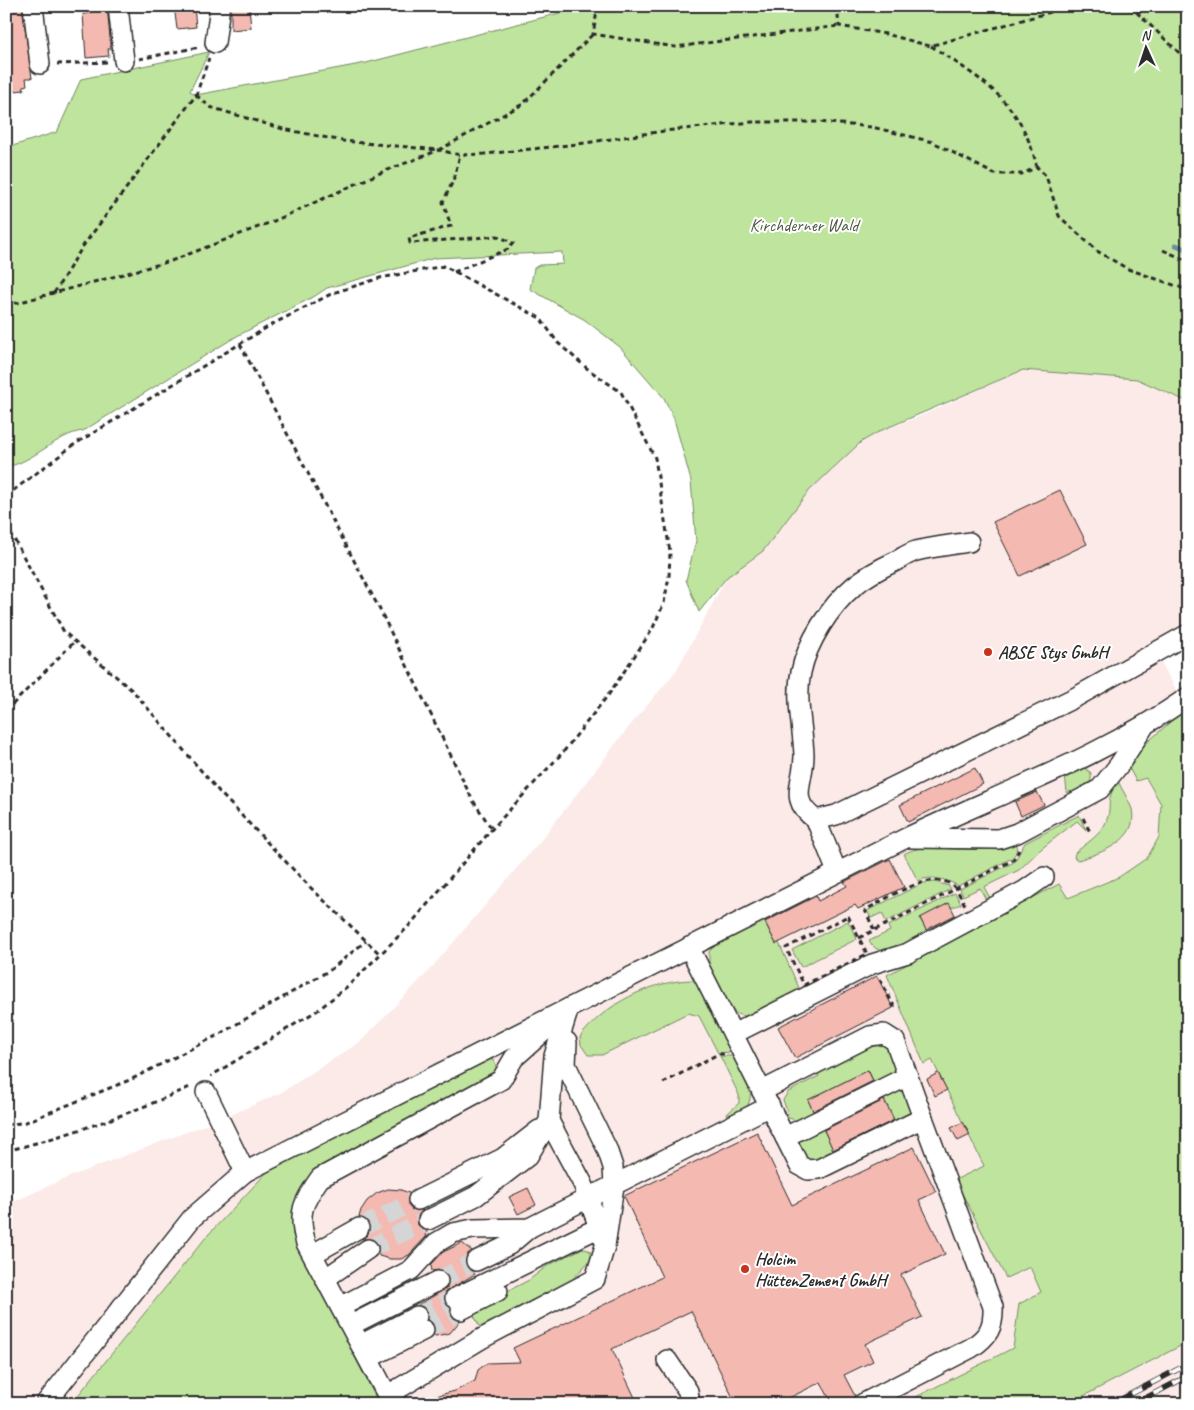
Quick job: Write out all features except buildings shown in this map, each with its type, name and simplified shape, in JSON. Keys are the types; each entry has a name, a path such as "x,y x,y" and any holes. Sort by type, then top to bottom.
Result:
{"street":[{"path":"33,6 40,64"},
{"path":"118,6 124,61"},
{"path":"215,43 220,6"},
{"path":"837,872 816,820 806,813 800,804 798,790 804,766 800,690 801,674 806,654 834,608 853,587 876,571 915,552 968,542"},
{"path":"816,820 836,815 1067,701 1188,634"},
{"path":"45,1404 192,1218 245,1172 837,872 951,816 997,799 1144,727 1188,697"},
{"path":"906,838 1000,839 1018,833 1100,789 1119,765 1144,727"},
{"path":"733,1034 872,964 908,953 1044,877"},
{"path":"689,947 799,1165 808,1170 819,1169 923,1118"},
{"path":"428,1220 476,1196 528,1156 549,1121 554,1056 569,1008"},
{"path":"569,1008 566,1065 606,1149 613,1168 614,1186 605,1246 595,1280 481,1339 390,1399 342,1306 306,1243 300,1224 303,1202 320,1178 501,1080 514,1058 569,1008"},
{"path":"476,1261 509,1245 529,1228 614,1186 870,1036 884,1034 895,1041 993,1307 994,1320 984,1340 862,1404"},
{"path":"785,1137 908,1076"},
{"path":"202,1085 245,1172"},
{"path":"549,1121 589,1198 605,1246"},
{"path":"418,1200 503,1158 549,1121"},
{"path":"458,1304 535,1259 600,1227"},
{"path":"313,1254 359,1228"},
{"path":"342,1306 411,1270 436,1243 453,1233 473,1228 529,1228"},
{"path":"326,1278 368,1249"},
{"path":"352,1325 438,1281"},
{"path":"365,1351 420,1323"},
{"path":"666,1360 688,1391 690,1404"}],"path":[{"path":"6,306 171,261 274,222 380,173 439,150 523,104 593,34 598,6"},
{"path":"837,6 839,26"},
{"path":"930,46 1072,6"},
{"path":"1130,6 1188,61"},
{"path":"593,34 675,47 839,26 886,34 930,46 978,77 1010,106 1032,149 1037,168 1046,176 1059,216 1097,251 1128,269 1188,290"},
{"path":"54,293 83,246 196,95 215,43"},
{"path":"196,95 210,107 283,129 343,140 439,150 460,155 578,144 664,131 752,122 819,122 872,127 933,142 994,174 1022,174 1037,168"},
{"path":"454,272 508,250 513,243 498,236 410,243 409,238 451,226 443,202 453,181 460,155"},
{"path":"1163,250 1188,260"},
{"path":"6,496 75,444 240,344 332,293 380,278 444,266 540,318 558,343 589,370 621,392 655,458 670,552 669,577 664,603 652,630 609,694 564,752 492,829 408,927 380,954 318,1010 202,1085 61,1137 6,1152"},
{"path":"240,344 380,610 472,799 492,829"},
{"path":"6,524 64,632 134,692 222,795 310,887 380,954"},
{"path":"6,711 75,641"},
{"path":"1080,813 1090,832"},
{"path":"859,938 1013,860 1018,853 1021,843"},
{"path":"874,930 865,910 923,881 935,880 950,883 956,889 972,918"},
{"path":"848,916 859,938 867,954 804,985 786,948 848,916"},
{"path":"6,1125 26,1122 132,1079 218,1035 330,970 366,941"},
{"path":"877,973 896,1010"},
{"path":"663,1083 718,1054 733,1054"}],"shaded area":[{"path":"1023,370 1137,379 1188,403 1188,623 1151,644 1178,693 1160,705 1172,726 1146,778 1161,804 1159,837 1147,858 1119,877 1067,898 1059,884 887,975 925,1064 932,1060 970,1135 1041,1292 987,1404 6,1404 6,1205 69,1177 231,1115 282,1092 360,1042 427,973 541,840 628,728 676,671 727,577 763,551 808,492 861,442 882,430 918,417"},
{"path":"1188,1342 1188,1390 1161,1404 1068,1404"}],"green space":[{"name":"Kirchderner Wald","path":"587,6 1188,6 1188,402 1137,379 1023,370 882,430 861,442 808,492 763,551 727,577 699,612 686,580 696,541 691,481 674,419 664,398 620,347 585,320 530,289 534,268 539,265 563,264 562,252 435,258 327,288 237,336 83,431 64,437 26,460 6,467 6,148 57,132 81,79 209,52 190,91 196,95 366,63"},
{"path":"1188,706 1188,1342 1068,1404 902,1404 1013,1348 1019,1304 1041,1292 1030,1267 1006,1278 955,1180 984,1166 932,1060 924,1064 887,975 1059,884 1068,898 1119,877 1147,858 1159,837 1161,804 1146,778 1136,781 1129,768 1141,748"},
{"path":"1084,767 1091,773 1091,781 1072,794 1071,791 1067,793 1065,775"},
{"path":"1118,781 1132,809 1133,820 1130,829 1116,844 1107,849 1078,860 1074,858 1075,853 1104,827 1108,816 1111,793"},
{"path":"1079,815 1086,830 1077,821 1041,849 1019,870 984,887 990,898 986,900 980,888 963,896 960,889 1014,862 1025,843"},
{"path":"1017,844 1016,853 1012,858 958,886 949,881 938,879 928,878 918,881 904,854 924,848 988,849"},
{"path":"935,882 949,886 951,889 886,922 882,913 871,918 867,911 923,883"},
{"path":"955,893 961,904 920,919 929,934 897,950 889,951 875,948 869,941 890,931 888,926"},
{"path":"763,919 776,944 779,943 799,988 796,992 754,1015 744,1016 737,1014 731,1009 709,967 709,952 714,946"},
{"path":"848,921 857,939 801,967 792,950"},
{"path":"692,980 700,984 732,1052 718,1053 699,1016 688,1013 602,1055 588,1055 581,1045 580,1037 590,1025 602,1014 630,996 660,985"},
{"path":"872,1045 887,1046 896,1068 893,1073 874,1082 868,1070 808,1100 814,1112 798,1121 786,1117 788,1114 783,1100 788,1092 819,1076 817,1072"},
{"path":"720,1056 734,1056 750,1091 750,1099 747,1106 731,1123 727,1114 739,1103 739,1095"},
{"path":"487,1059 493,1060 497,1069 495,1075 332,1162 293,1222 293,1235 379,1404 71,1404 207,1236 268,1171"},
{"path":"895,1090 906,1093 912,1115 896,1123 883,1097"},
{"path":"822,1127 835,1153 818,1163 807,1161 799,1144 800,1140"},
{"path":"583,1248 590,1251 592,1258 572,1280 480,1327 471,1310 529,1280 547,1266"}],"waterway":[{"path":"1176,245 1188,250"}],"tunnel":[{"path":"359,1228 418,1200"},
{"path":"368,1249 428,1220"},
{"path":"438,1281 476,1261"},
{"path":"417,1316 455,1298"},
{"path":"424,1330 461,1310"}],"railway":[{"path":"1112,1404 1188,1364"},
{"path":"1134,1404 1188,1376"}],"place":[{"name":"ABSE Stys GmbH","path":"988,652"},
{"name":"Holcim HüttenZement GmbH","path":"745,1269"}]}
